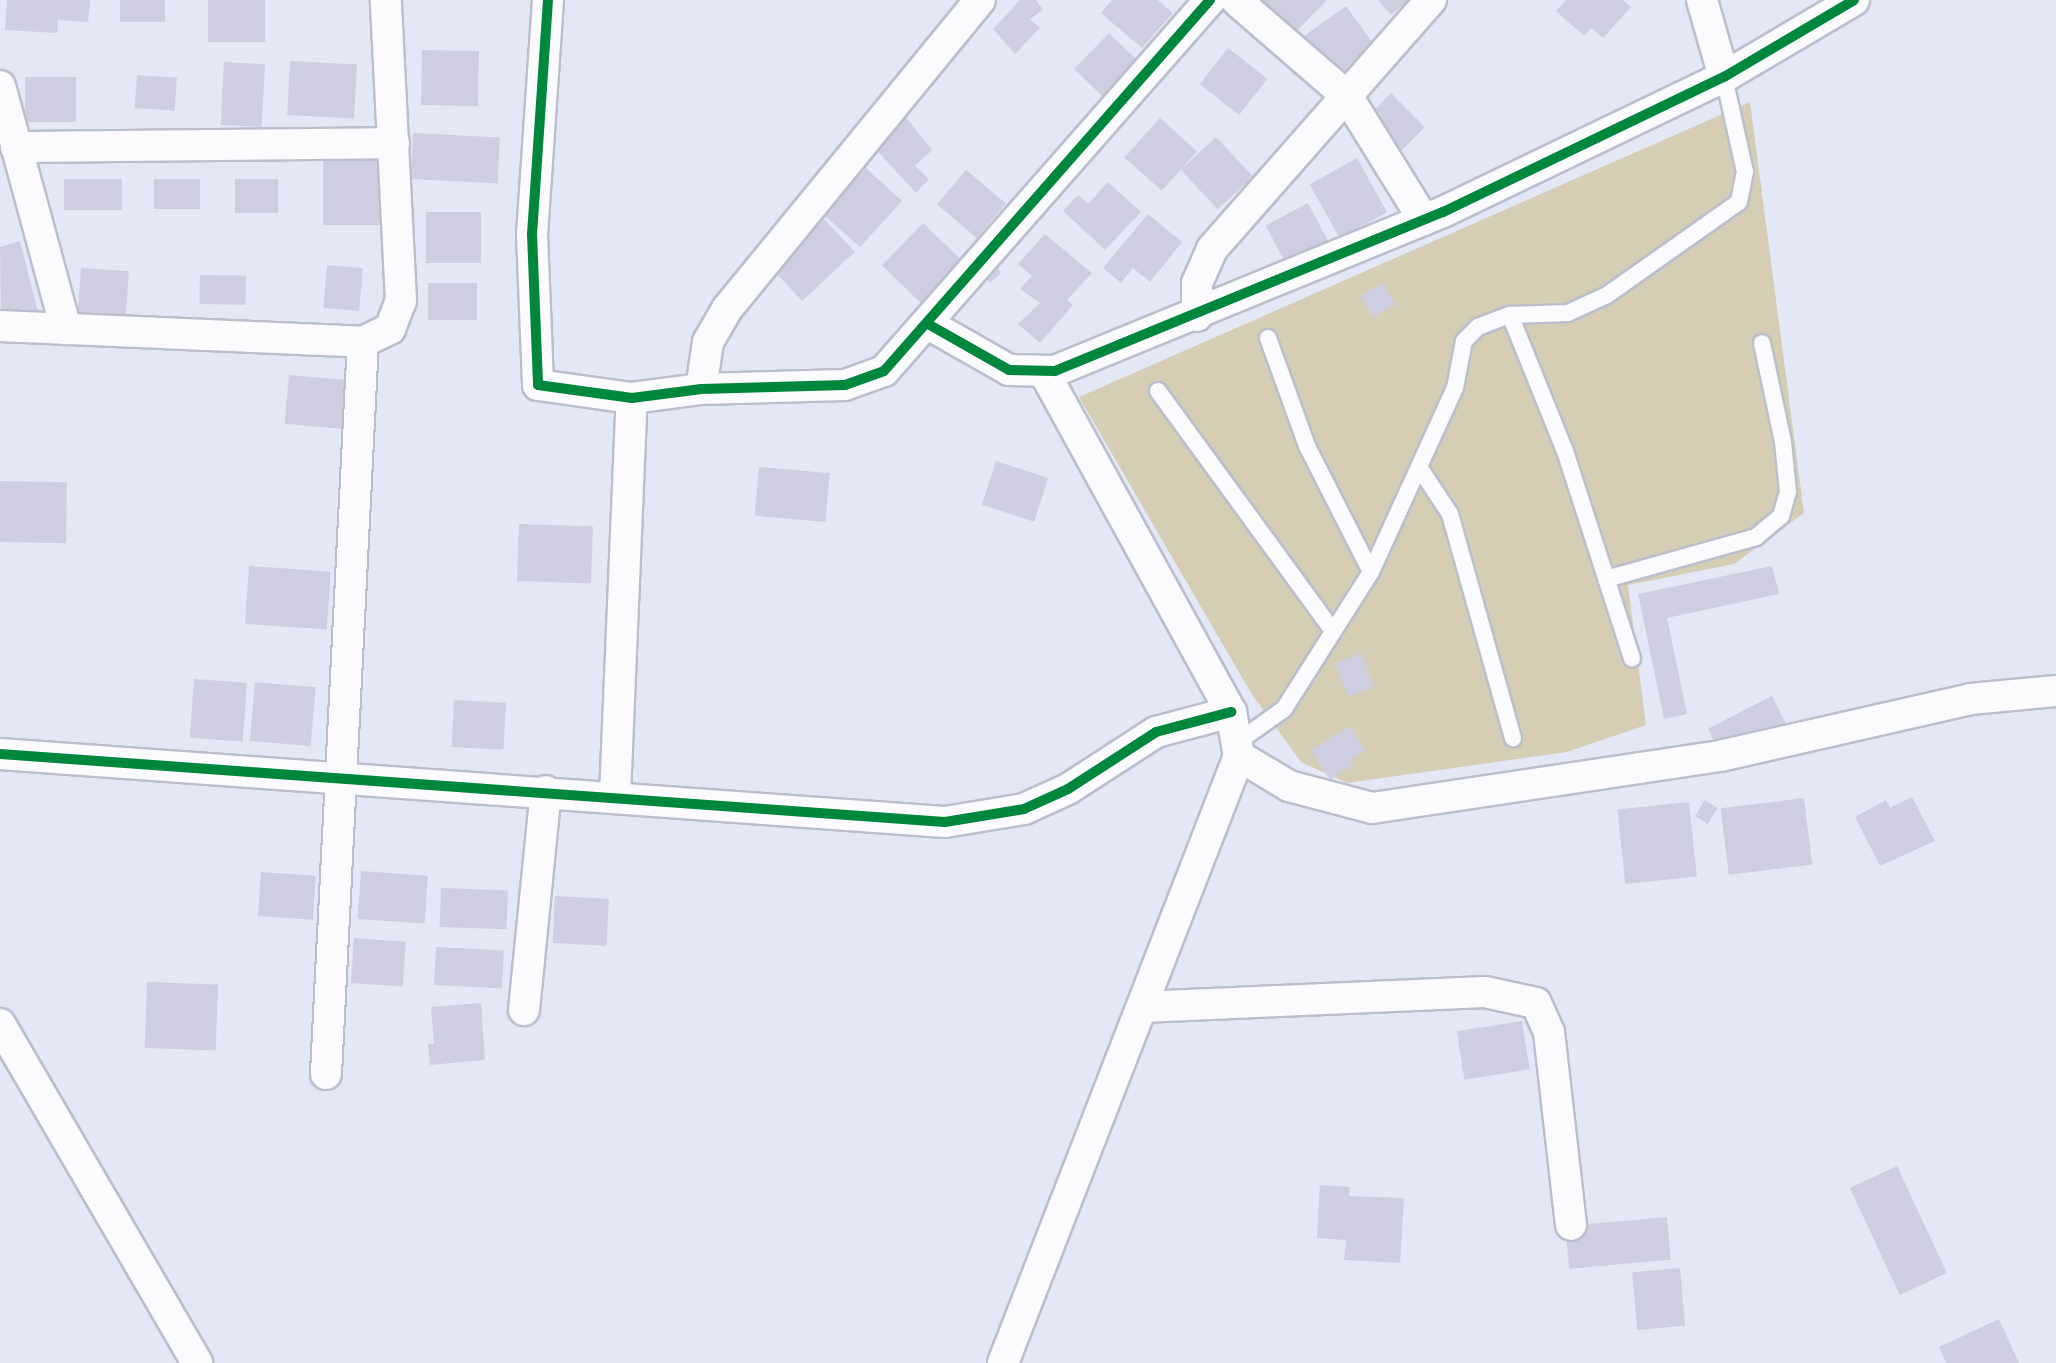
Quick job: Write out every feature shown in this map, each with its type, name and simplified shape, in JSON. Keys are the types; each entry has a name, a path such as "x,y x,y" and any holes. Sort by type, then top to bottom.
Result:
{"street":[{"path":"0,326 363,342 382,335 400,311 386,0"},
{"path":"548,0 532,234 538,386 632,398 701,389 856,383 884,371 1210,0"},
{"path":"701,389 708,342 722,316 980,0"},
{"path":"1236,0 1347,96 1424,220"},
{"path":"1197,316 1197,284 1212,250 1431,0"},
{"path":"1702,0 1724,76"},
{"path":"928,324 1009,370 1044,372 1197,316 1424,220 1724,76 1854,0"},
{"path":"0,86 66,329"},
{"path":"16,146 394,143"},
{"path":"326,1074 363,342"},
{"path":"1003,1363 1239,749 1231,712 1044,372"},
{"path":"615,796 632,398"},
{"path":"1239,749 1289,786 1372,808 1720,756 1970,699 2056,691"},
{"path":"0,754 546,791 917,820 973,820 1046,800 1156,732 1231,712"},
{"path":"524,1010 546,791"},
{"path":"1142,1007 1485,992 1536,1003 1549,1032 1571,1225"},
{"path":"0,1024 197,1363"}],"lane":[{"path":"1239,749 1284,709 1371,572 1455,388 1464,341 1478,327 1510,315 1568,313 1607,295 1739,202 1745,172 1724,76"},
{"path":"1510,315 1565,451 1632,658"},
{"path":"1268,338 1307,446 1371,572"},
{"path":"1606,579 1756,537 1781,516 1787,492 1783,442 1762,343"},
{"path":"1158,391 1333,631"},
{"path":"1419,467 1450,514 1513,738"}],"shaded area":[{"path":"1750,102 1804,513 1734,564 1628,585 1646,725 1567,752 1347,783 1301,762 1251,693 1079,397"}],"building":[{"path":"7,0 90,0 88,22 58,20 57,33 5,30"},
{"path":"120,0 165,0 165,22 120,22"},
{"path":"208,0 265,0 265,42 208,42"},
{"path":"1020,0 1036,0 1043,10 1030,19 1040,28 1015,54 993,29"},
{"path":"1112,0 1158,0 1173,13 1142,48 1101,13"},
{"path":"1252,0 1327,0 1291,37"},
{"path":"1378,0 1409,0 1391,15"},
{"path":"1566,0 1623,0 1631,7 1603,38 1591,28 1584,36 1556,11"},
{"path":"1346,6 1375,46 1347,67 1354,77 1342,86 1304,36"},
{"path":"1109,33 1143,66 1108,102 1074,69"},
{"path":"1228,48 1267,79 1239,115 1200,84"},
{"path":"422,50 479,51 478,106 421,105"},
{"path":"290,61 357,65 354,118 287,115"},
{"path":"224,62 265,64 262,127 221,125"},
{"path":"137,75 177,78 175,111 135,108"},
{"path":"25,77 76,77 76,122 25,122"},
{"path":"1391,93 1425,127 1400,152 1366,118"},
{"path":"901,111 932,150 915,166 929,179 916,193 871,144"},
{"path":"1160,118 1197,151 1162,191 1125,157"},
{"path":"413,133 500,138 497,183 411,179"},
{"path":"1216,137 1253,176 1218,209 1181,170"},
{"path":"323,155 387,155 387,225 323,225"},
{"path":"1357,158 1387,212 1340,238 1310,184"},
{"path":"866,168 902,201 860,247 816,208 833,189 841,196"},
{"path":"966,170 1006,203 977,238 937,204"},
{"path":"64,179 122,179 122,210 64,210"},
{"path":"154,179 200,179 200,209 154,209"},
{"path":"235,179 278,179 278,213 235,213"},
{"path":"1108,182 1141,212 1105,250 1063,211 1078,195 1088,204"},
{"path":"1308,203 1332,249 1290,271 1266,226"},
{"path":"426,212 481,212 481,263 426,263"},
{"path":"1148,214 1182,242 1150,282 1133,268 1121,283 1103,268"},
{"path":"824,219 855,252 802,301 771,268"},
{"path":"923,223 964,263 923,305 882,265"},
{"path":"1045,234 1092,273 1067,300 1073,305 1040,343 1018,324 1040,303 1020,289 1032,276 1018,264"},
{"path":"20,241 39,316 1,316 0,247"},
{"path":"327,265 363,268 359,311 323,308"},
{"path":"996,266 1001,273 990,283 983,274"},
{"path":"81,268 129,271 126,316 78,313"},
{"path":"200,275 246,276 245,305 199,304"},
{"path":"428,283 477,283 477,320 428,320"},
{"path":"1383,283 1395,305 1372,317 1360,296"},
{"path":"289,375 349,380 345,429 285,424"},
{"path":"996,461 1048,478 1034,522 982,505"},
{"path":"759,467 830,473 825,522 755,516"},
{"path":"0,481 67,482 66,543 0,542"},
{"path":"519,524 593,527 591,584 517,581"},
{"path":"249,566 331,572 327,630 245,624"},
{"path":"1772,566 1779,594 1667,618 1687,714 1664,719 1638,594"},
{"path":"1361,653 1374,687 1348,697 1335,663"},
{"path":"194,679 247,683 243,742 190,738"},
{"path":"255,682 316,687 311,746 250,741"},
{"path":"1772,696 1788,727 1724,760 1708,729"},
{"path":"454,700 506,703 503,750 452,747"},
{"path":"1350,726 1365,751 1350,760 1353,765 1330,780 1311,750"},
{"path":"1912,797 1935,841 1880,866 1855,817 1886,800 1890,808"},
{"path":"1804,798 1812,865 1729,875 1721,808"},
{"path":"1705,800 1718,808 1708,824 1695,816"},
{"path":"1689,802 1697,877 1625,884 1617,810"},
{"path":"361,871 428,876 424,924 358,919"},
{"path":"261,872 316,876 313,920 258,916"},
{"path":"441,888 508,890 507,929 440,927"},
{"path":"555,896 609,899 606,946 553,943"},
{"path":"354,938 406,942 403,987 351,983"},
{"path":"436,947 504,951 502,989 434,985"},
{"path":"147,982 218,984 216,1050 145,1048"},
{"path":"481,1003 485,1060 430,1065 428,1044 434,1044 431,1007"},
{"path":"1522,1021 1530,1069 1464,1080 1457,1031"},
{"path":"1897,1166 1947,1273 1900,1295 1850,1188"},
{"path":"1320,1185 1350,1187 1349,1196 1404,1198 1400,1263 1344,1260 1346,1240 1317,1238"},
{"path":"1667,1217 1671,1260 1569,1269 1565,1226"},
{"path":"1680,1268 1685,1326 1637,1330 1632,1272"},
{"path":"1999,1319 2019,1363 1946,1363 1939,1347"}],"cycle path":[{"path":"548,0 532,234 538,385 632,398 701,389 845,385 884,371 1210,0"},
{"path":"928,324 1009,370 1055,371 1443,212 1724,77 1854,0"},
{"path":"0,754 945,822 1024,809 1068,789 1156,732 1231,712"}]}
